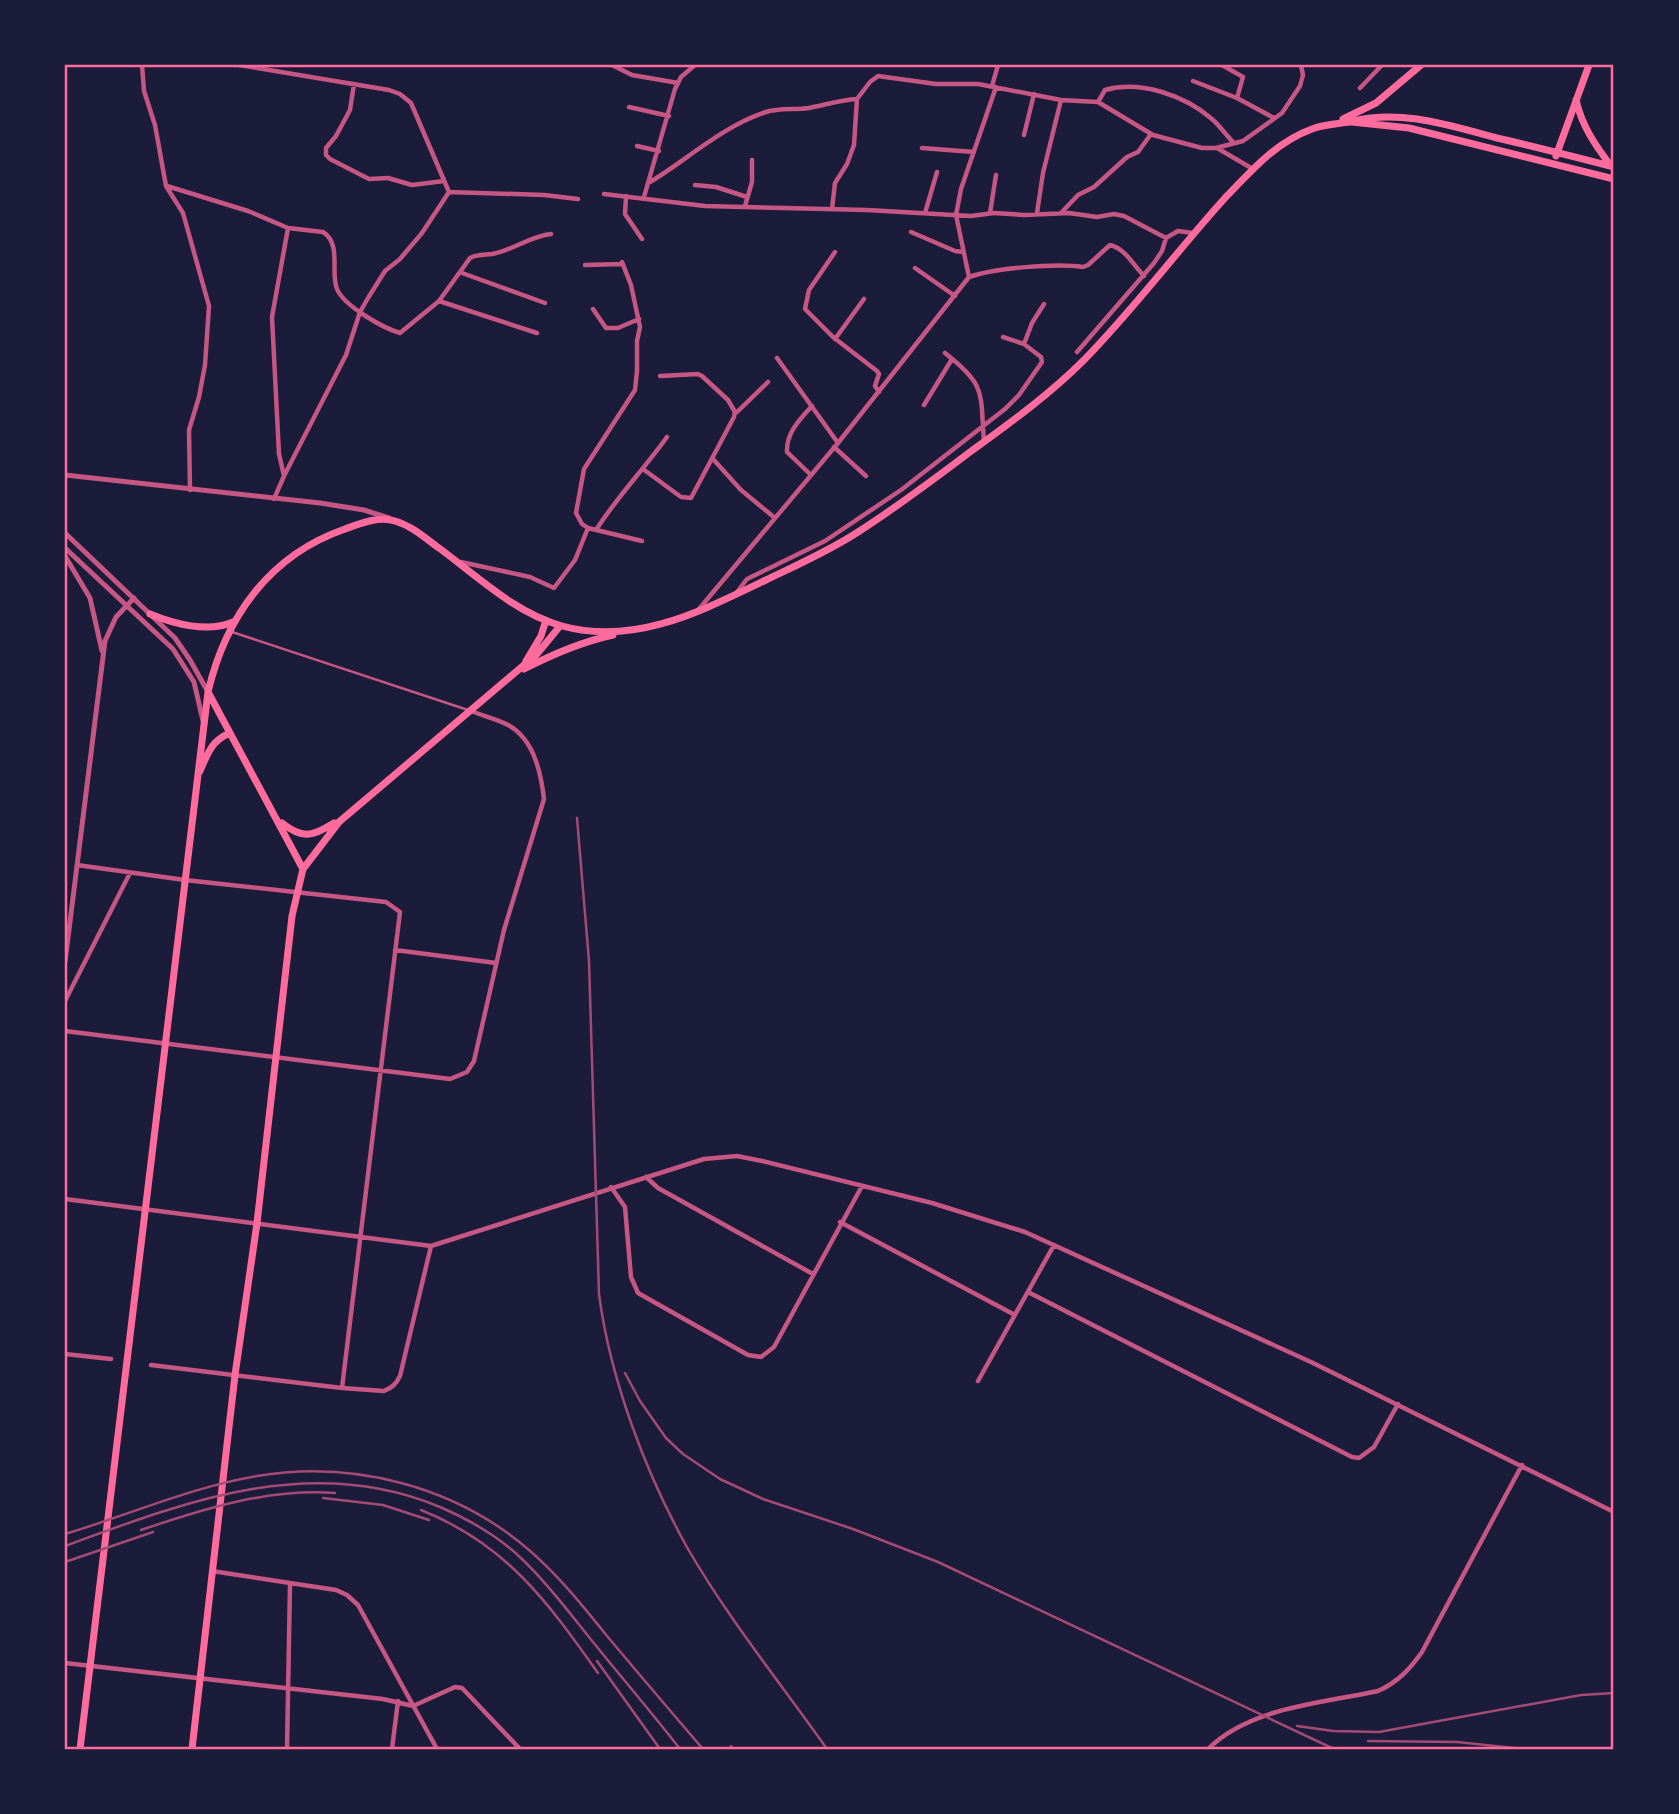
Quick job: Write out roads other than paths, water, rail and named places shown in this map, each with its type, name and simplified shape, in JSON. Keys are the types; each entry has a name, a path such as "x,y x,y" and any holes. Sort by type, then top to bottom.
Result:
{"main road":[{"path":"1332,124 1376,103 1421,65"},
{"path":"1553,164 1589,65"},
{"path":"1576,99 1580,119 1612,167"},
{"path":"513,674 566,649 669,623 820,554 857,533 1057,386 1088,356 1193,233 1253,169 1267,155 1294,137 1314,128 1369,117 1412,119 1612,167"},
{"path":"1351,121 1409,128 1614,179"},
{"path":"80,1749 203,724 215,662 233,622 262,584 305,547 368,521 392,519 418,532 514,604 546,620 560,626 621,633"},
{"path":"150,614 173,622 216,628 233,622"},
{"path":"524,664 541,636 546,620"},
{"path":"192,1749 292,916 303,869 339,822 543,649 560,626"},
{"path":"208,692 303,869"},
{"path":"196,781 211,746 218,738 230,733"},
{"path":"278,820 291,830 304,835 339,822"}],"street":[{"path":"142,65 144,91 155,125 166,186 183,213 208,306 205,365 189,430 187,454 190,490"},
{"path":"240,65 394,91 411,103 449,192"},
{"path":"612,65 632,75 678,83"},
{"path":"645,197 678,83 687,70 695,65"},
{"path":"969,277 957,215 961,189 994,86 998,65"},
{"path":"1222,65 1243,77 1237,98"},
{"path":"832,209 835,183 847,164 854,145 857,99 874,79 883,76 936,84 970,83 1061,100 1098,102 1151,134 1202,148 1216,148 1243,141 1288,105 1300,86 1303,75 1301,65"},
{"path":"1360,88 1382,65"},
{"path":"1193,81 1237,98 1274,118"},
{"path":"354,84 350,110 326,148 326,155 369,179 388,178 412,185 444,181"},
{"path":"1098,102 1105,90 1118,86 1153,88 1206,115 1234,143"},
{"path":"1024,135 1034,94"},
{"path":"650,182 722,134 769,111 857,99"},
{"path":"1037,213 1043,173 1061,100"},
{"path":"629,107 669,116"},
{"path":"1061,213 1078,195 1094,187 1127,157 1138,152 1151,134"},
{"path":"637,146 659,151"},
{"path":"922,148 974,152"},
{"path":"1216,148 1253,169"},
{"path":"745,206 752,182 752,160"},
{"path":"925,213 937,172"},
{"path":"990,213 996,175"},
{"path":"695,185 716,187 747,197"},
{"path":"166,186 248,211 288,228 328,235 333,246 336,288 345,300 360,312 400,333 439,301 470,258 503,252 537,236 551,234"},
{"path":"449,192 544,195 578,199"},
{"path":"274,499 346,355 360,312 385,271 415,242 449,192"},
{"path":"604,194 705,206 971,216 990,213 1061,213 1097,217 1118,214 1166,238"},
{"path":"626,195 625,214 642,239"},
{"path":"284,476 279,454 272,317 288,228"},
{"path":"1077,352 1144,276 1162,251 1166,238 1178,231 1193,233"},
{"path":"911,232 963,252"},
{"path":"698,611 836,445 969,277 985,271 1029,267 1083,267 1110,246 1118,248 1128,256 1144,276"},
{"path":"835,252 809,290 805,309 835,338 877,371 879,374 875,386 879,391"},
{"path":"584,265 622,263 631,285 640,327 635,390 584,469 576,513 582,524 588,528 642,541"},
{"path":"915,268 955,296"},
{"path":"461,273 545,303"},
{"path":"835,338 864,299"},
{"path":"439,301 537,333"},
{"path":"1024,344 1032,323 1044,304"},
{"path":"593,309 606,328 618,328 639,319"},
{"path":"734,595 747,579 825,541 901,490 1005,409 1042,362 1041,357 1024,344 1003,337"},
{"path":"945,353 972,376 980,391 984,442"},
{"path":"778,358 836,445 866,476"},
{"path":"924,405 953,359"},
{"path":"660,376 698,374 728,400 735,413"},
{"path":"643,469 681,497 691,498 735,413 768,382"},
{"path":"811,475 786,449 797,423 812,406"},
{"path":"596,530 621,493 667,437"},
{"path":"713,459 750,499 775,518"},
{"path":"65,477 364,510 392,519"},
{"path":"457,562 530,577 554,587 575,560 588,528"},
{"path":"65,533 183,647 208,692"},
{"path":"65,548 179,657 197,691 203,724"},
{"path":"65,556 90,598 103,657"},
{"path":"65,962 103,657 109,628 134,598"},
{"path":"65,1031 450,1079 467,1072 474,1061 496,963 544,799 531,749 522,736 510,726 471,711"},
{"path":"77,864 185,880 386,902 400,912 342,1388"},
{"path":"65,1000 130,873"},
{"path":"395,950 496,963"},
{"path":"65,1199 431,1246 704,1158 737,1156 991,1220 1054,1245 1398,1404 1614,1512"},
{"path":"645,1176 658,1188 813,1274"},
{"path":"611,1188 625,1207 631,1277 636,1290 642,1296 748,1354 761,1357 774,1347 862,1186"},
{"path":"840,1222 1015,1315"},
{"path":"978,1381 1054,1245"},
{"path":"150,1365 384,1391 396,1385 400,1376 431,1246"},
{"path":"1028,1292 1352,1457 1359,1458 1374,1447 1398,1404"},
{"path":"65,1353 111,1359"},
{"path":"1208,1749 1227,1733 1267,1716 1378,1691 1393,1685 1422,1652 1522,1465"},
{"path":"212,1571 336,1590 347,1595 358,1605 437,1749"},
{"path":"287,1749 289,1584"},
{"path":"65,1663 398,1701 413,1706 455,1687 462,1688 520,1749"},
{"path":"391,1749 398,1701"}],"lane":[{"path":"229,631 471,711"}],"railway":[{"path":"577,818 589,961 599,1294 612,1359 644,1458 688,1549 737,1625 827,1749"},
{"path":"625,1373 640,1401 666,1438 683,1454 720,1479 763,1499 853,1529 938,1562 1334,1749"},
{"path":"65,1534 208,1487 257,1476 293,1472 366,1476 436,1494 469,1509 500,1528 540,1560 570,1591 703,1749"},
{"path":"65,1546 157,1513 250,1489 297,1484 345,1484 392,1491 440,1507 474,1524 515,1553 560,1601 680,1749"},
{"path":"141,1530 212,1508 261,1497 310,1492 335,1493"},
{"path":"323,1498 383,1505 429,1520"},
{"path":"421,1510 477,1540 522,1577 561,1622 598,1673"},
{"path":"65,1562 153,1532"},
{"path":"597,1661 660,1749"},
{"path":"1297,1726 1333,1731 1379,1732 1581,1695 1614,1693"},
{"path":"1368,1741 1457,1742 1524,1749"}]}
